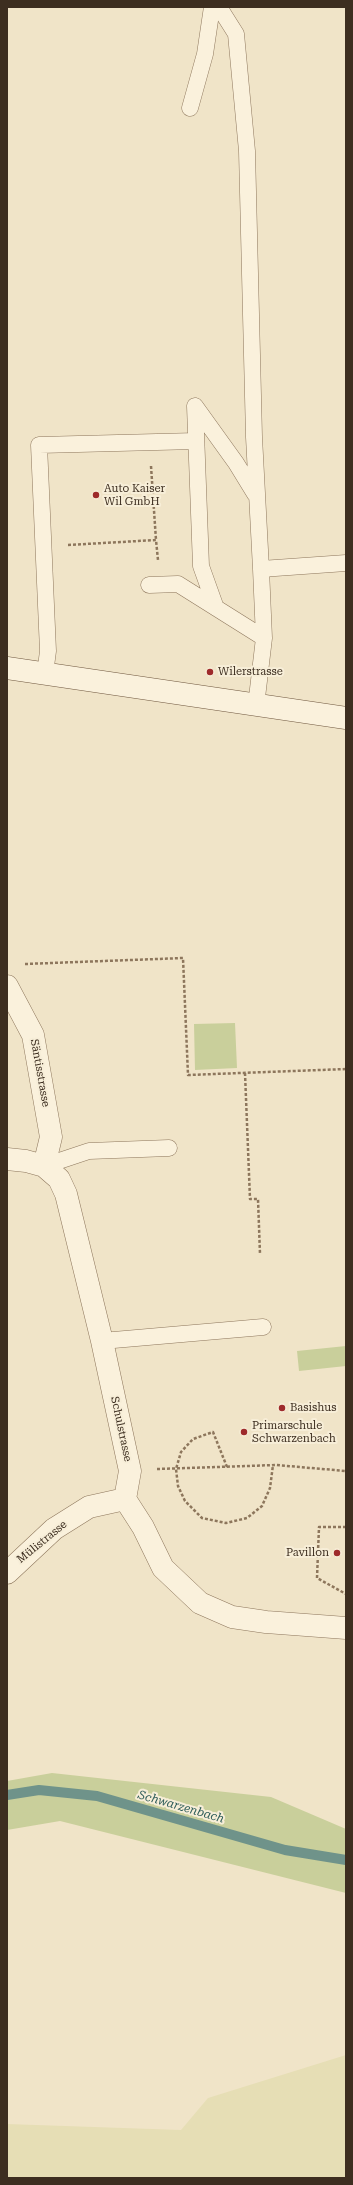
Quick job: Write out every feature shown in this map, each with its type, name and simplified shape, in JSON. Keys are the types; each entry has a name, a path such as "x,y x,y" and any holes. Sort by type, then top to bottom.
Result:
{"street":[{"path":"7,668 256,706 346,718"},
{"name":"Säntisstrasse","path":"7,986 33,1035 51,1137 44,1166"},
{"path":"7,1159 26,1161 44,1166"},
{"name":"Schulstrasse","path":"44,1166 59,1179 66,1194 102,1341 130,1471 125,1499"},
{"path":"125,1499 143,1527 163,1568 200,1603 232,1618 346,1628"},
{"name":"Mülistrasse","path":"7,1573 54,1529 83,1510 89,1507 125,1499"}],"lane":[{"path":"190,108 205,54 212,7"},
{"path":"219,7 236,34 247,151 256,496 264,638 256,706"},
{"path":"216,608 201,566 195,406 236,463 256,496"},
{"path":"45,674 52,590 39,445 196,442"},
{"path":"261,569 346,563"},
{"path":"149,585 178,584 264,638"},
{"path":"44,1166 89,1151 169,1148"},
{"path":"102,1341 263,1327"}],"path":[{"path":"149,443 156,540"},
{"path":"22,964 183,958 188,1075 346,1069"},
{"path":"245,1073 250,1199 258,1199 260,1254"},
{"path":"227,1467 213,1432 193,1439 181,1452 176,1469 178,1486 185,1501 202,1518 226,1523 247,1518 262,1506 270,1488 273,1465"},
{"path":"155,1469 273,1465 346,1471"},
{"path":"346,1527 319,1527 317,1578 346,1594"}],"shaded area":[{"path":"346,2055 346,2178 7,2178 7,2124 181,2130 208,2098"}],"green space":[{"path":"235,1023 237,1068 195,1070 194,1024"},
{"path":"346,1346 346,1366 299,1371 297,1351"},
{"path":"52,1773 271,1797 346,1829 346,1893 60,1821 7,1830 7,1781"}],"waterway":[{"name":"Schwarzenbach","path":"7,1795 39,1790 97,1796 285,1850 346,1860"}],"place":[{"name":"Auto Kaiser Wil GmbH","path":"96,495"},
{"name":"Wilerstrasse","path":"210,672"},
{"name":"Basishus","path":"282,1408"},
{"name":"Primarschule Schwarzenbach","path":"244,1432"},
{"name":"Pavillon","path":"337,1553"}]}
